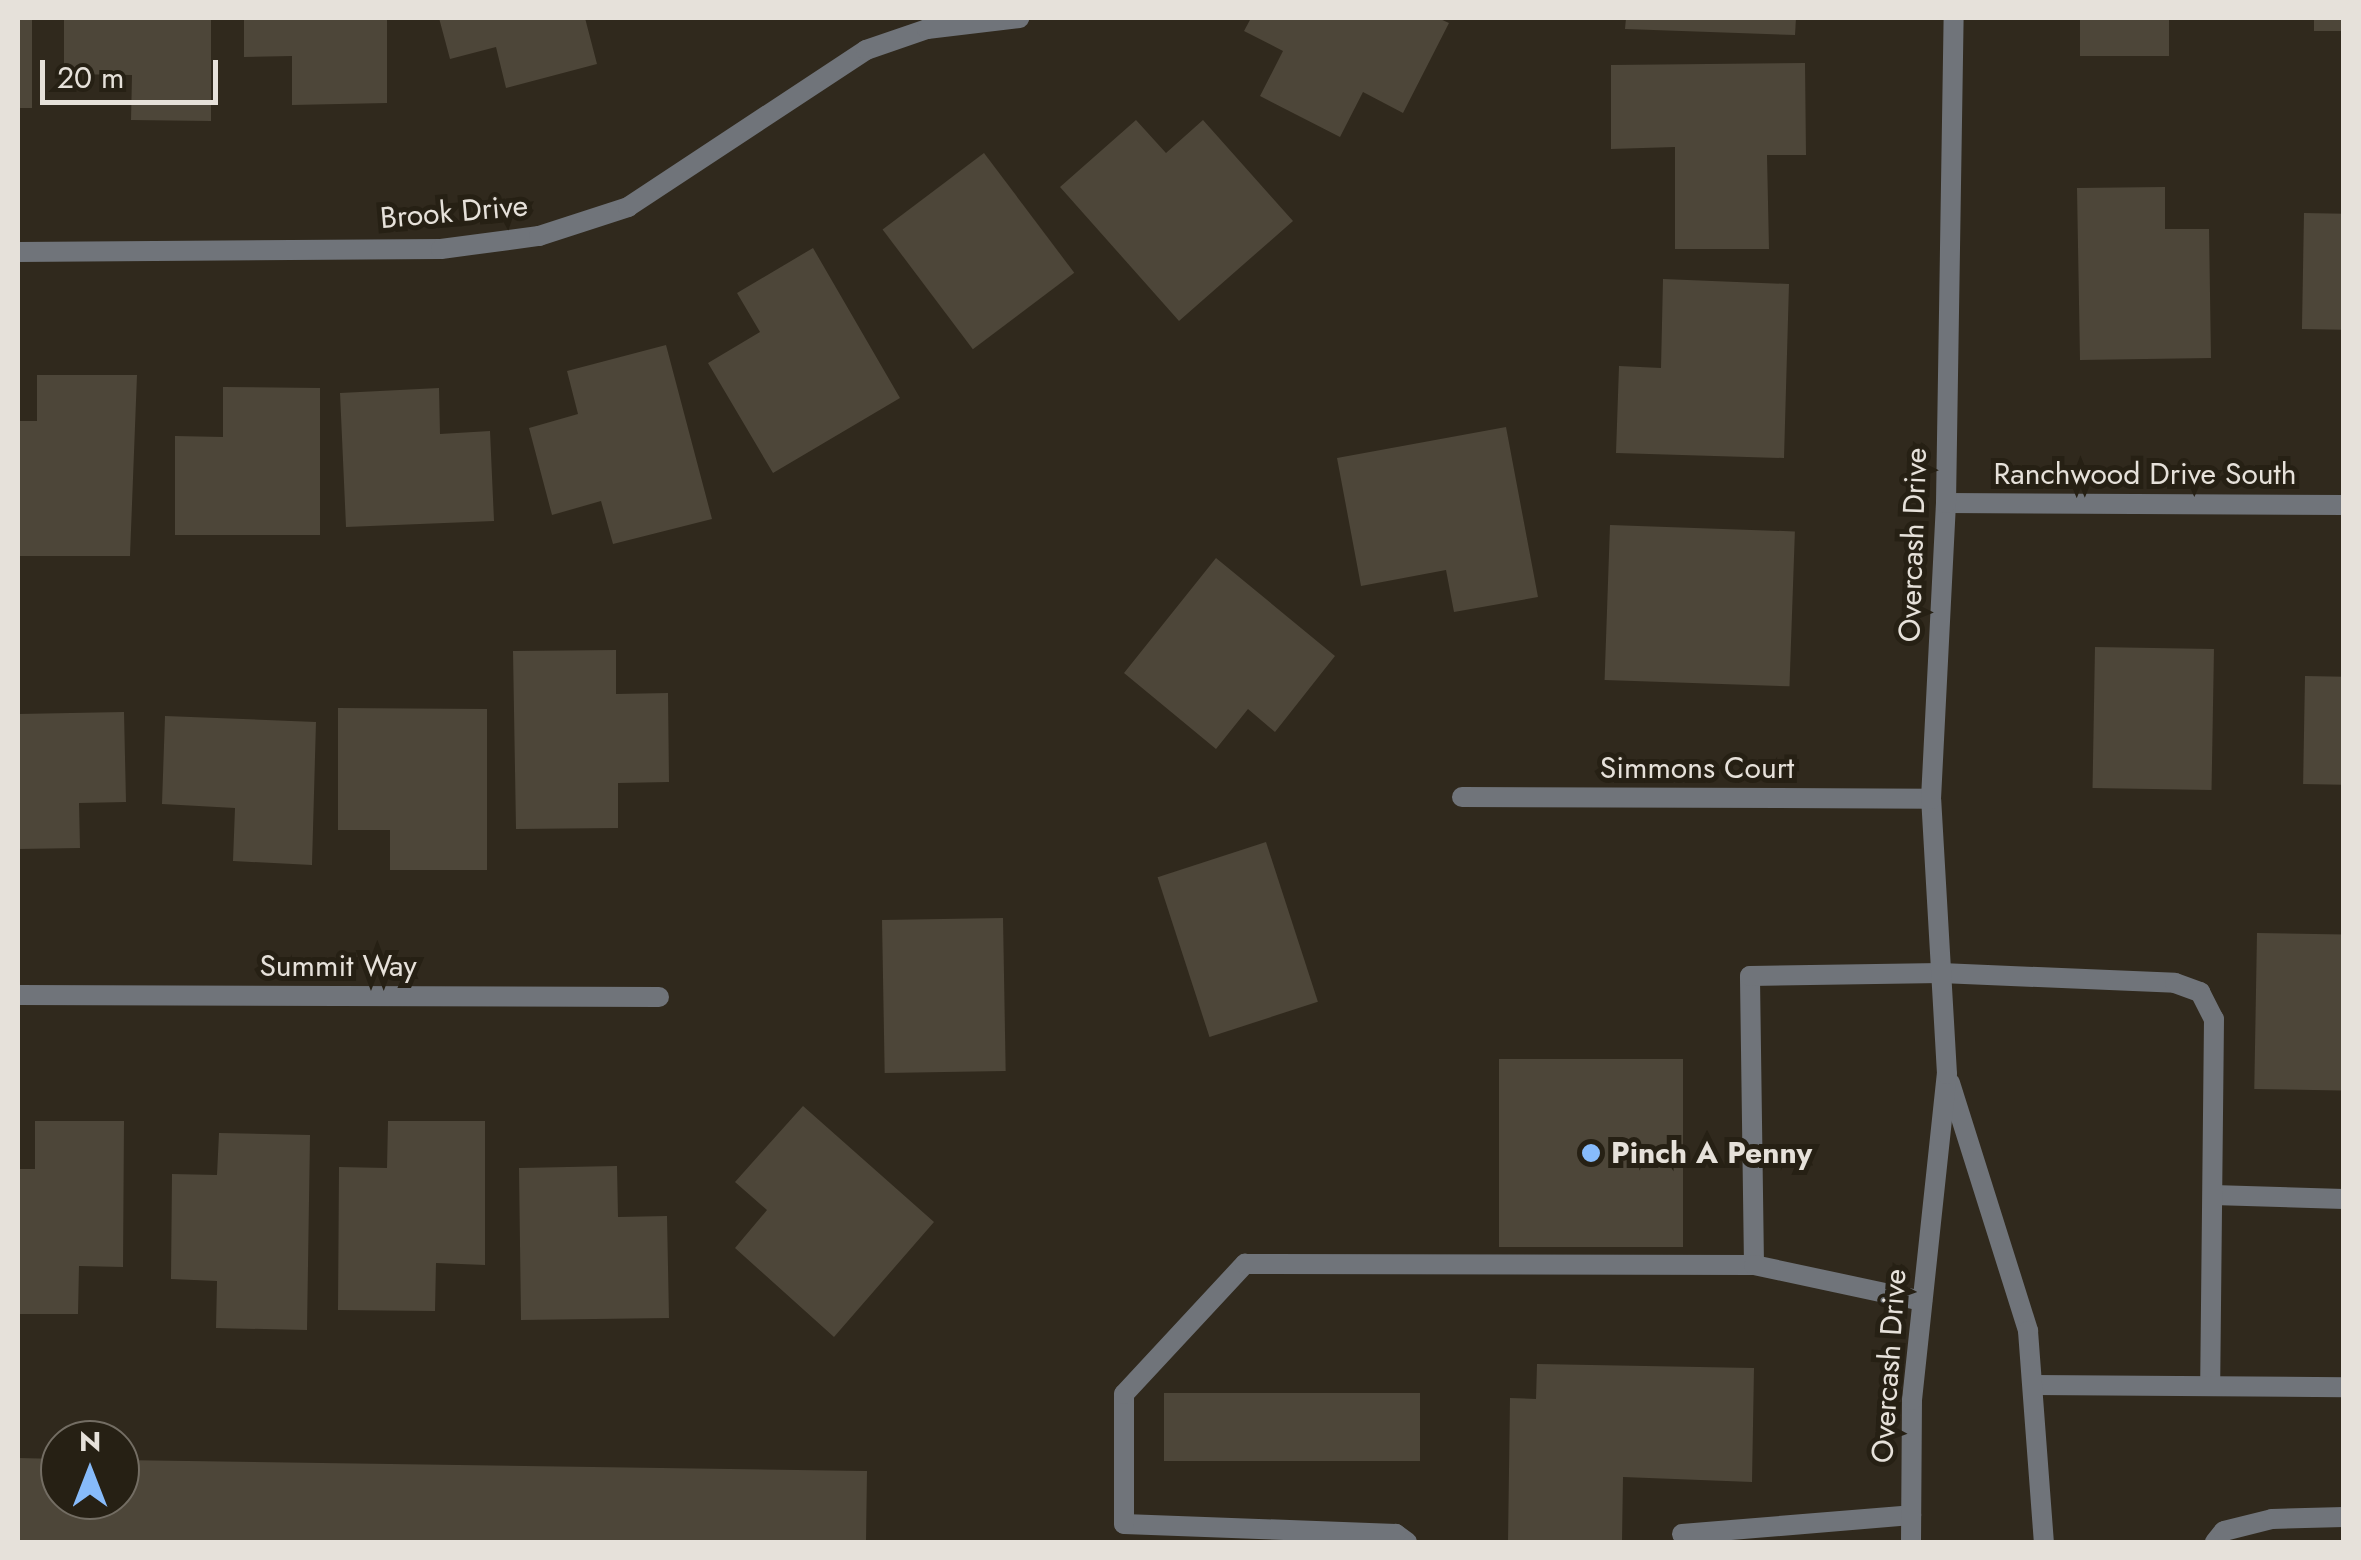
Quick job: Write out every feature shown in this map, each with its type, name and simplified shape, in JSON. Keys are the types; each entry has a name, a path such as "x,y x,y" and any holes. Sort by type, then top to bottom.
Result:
{"street":[{"name":"Brook Drive","path":"18,252 441,249 540,236 628,207 866,50 926,29 1019,18"},
{"name":"Overcash Drive","path":"1911,1542 1922,1301 1947,1074 1931,799 1946,503 1954,18"},
{"name":"Ranchwood Drive South","path":"1946,503 2344,505"},
{"name":"Simmons Court","path":"1462,797 1931,799"},
{"path":"1754,1265 1750,976 1941,973 2174,982 2200,992 2214,1019 2210,1386"},
{"name":"Summit Way","path":"18,995 658,997"},
{"name":"Overcash Drive","path":"1947,1074 2028,1331 2044,1542"},
{"path":"2213,1195 2344,1198"},
{"path":"1109,1542 1124,1524 1124,1394 1245,1264 1754,1265 1922,1301"},
{"path":"2034,1385 2344,1387"},
{"path":"1682,1534 1911,1516"},
{"path":"2215,1542 2224,1531 2272,1520 2344,1517"},
{"path":"1124,1524 1396,1534 1407,1542"}],"building":[{"path":"18,18 32,18 32,108 18,108"},
{"path":"64,18 211,18 211,121 131,120 132,75 64,74"},
{"path":"244,18 387,18 387,103 292,105 292,56 244,57"},
{"path":"439,18 585,18 597,64 506,88 496,47 450,59"},
{"path":"1251,18 1438,18 1449,23 1403,113 1363,92 1340,137 1260,96 1283,51 1244,31"},
{"path":"1626,18 1796,18 1795,35 1625,29"},
{"path":"2080,18 2169,18 2169,56 2080,56"},
{"path":"2314,18 2344,18 2344,31 2314,31"},
{"path":"1805,63 1806,155 1767,155 1769,249 1675,249 1675,147 1611,149 1611,65"},
{"path":"1136,120 1166,153 1203,120 1293,221 1179,321 1060,187"},
{"path":"984,153 1074,273 973,349 883,229"},
{"path":"2165,187 2165,229 2209,229 2211,358 2080,360 2077,188"},
{"path":"2304,213 2344,214 2342,330 2302,329"},
{"path":"813,248 900,398 773,473 708,363 760,332 737,293"},
{"path":"1663,279 1789,284 1784,458 1616,453 1619,366 1661,368"},
{"path":"666,345 712,519 613,544 601,501 552,515 529,428 578,414 567,371"},
{"path":"37,375 137,375 130,556 18,556 18,421 37,421"},
{"path":"223,387 320,388 320,535 175,535 175,436 223,437"},
{"path":"439,388 440,434 490,431 494,521 346,527 340,393"},
{"path":"1506,427 1538,597 1454,612 1446,570 1361,586 1337,458"},
{"path":"1610,525 1795,531 1789,686 1605,680"},
{"path":"1216,558 1335,656 1275,732 1248,709 1216,749 1124,673"},
{"path":"2095,647 2214,649 2212,790 2093,788"},
{"path":"616,650 616,694 668,693 669,782 618,783 618,828 516,829 513,651"},
{"path":"2305,676 2344,677 2342,785 2303,784"},
{"path":"338,708 487,709 487,870 390,870 390,830 338,830"},
{"path":"124,712 126,802 79,803 80,848 18,849 18,714"},
{"path":"165,716 316,722 312,865 233,861 235,808 162,804"},
{"path":"1266,842 1318,1002 1209,1037 1158,877"},
{"path":"1003,918 1006,1071 885,1073 882,920"},
{"path":"2257,933 2344,935 2341,1090 2254,1089"},
{"name":"Pinch A Penny","path":"1499,1059 1683,1059 1683,1247 1499,1247"},
{"path":"803,1106 934,1222 834,1337 735,1248 767,1210 735,1182"},
{"path":"35,1121 124,1121 123,1267 79,1266 78,1314 18,1314 18,1169 35,1169"},
{"path":"388,1121 485,1121 485,1265 436,1263 435,1311 338,1310 339,1167 387,1168"},
{"path":"219,1133 310,1135 307,1330 216,1328 217,1281 171,1279 172,1174 217,1175"},
{"path":"617,1166 618,1217 667,1216 669,1318 521,1320 519,1168"},
{"path":"1537,1364 1754,1368 1752,1482 1623,1477 1622,1542 1508,1542 1510,1398 1536,1399"},
{"path":"1164,1393 1420,1393 1420,1461 1164,1461"},
{"path":"18,1458 40,1459 40,1520 140,1520 140,1460 867,1471 866,1542 18,1542"}],"place":[{"name":"Pinch A Penny","path":"1591,1153"}]}
